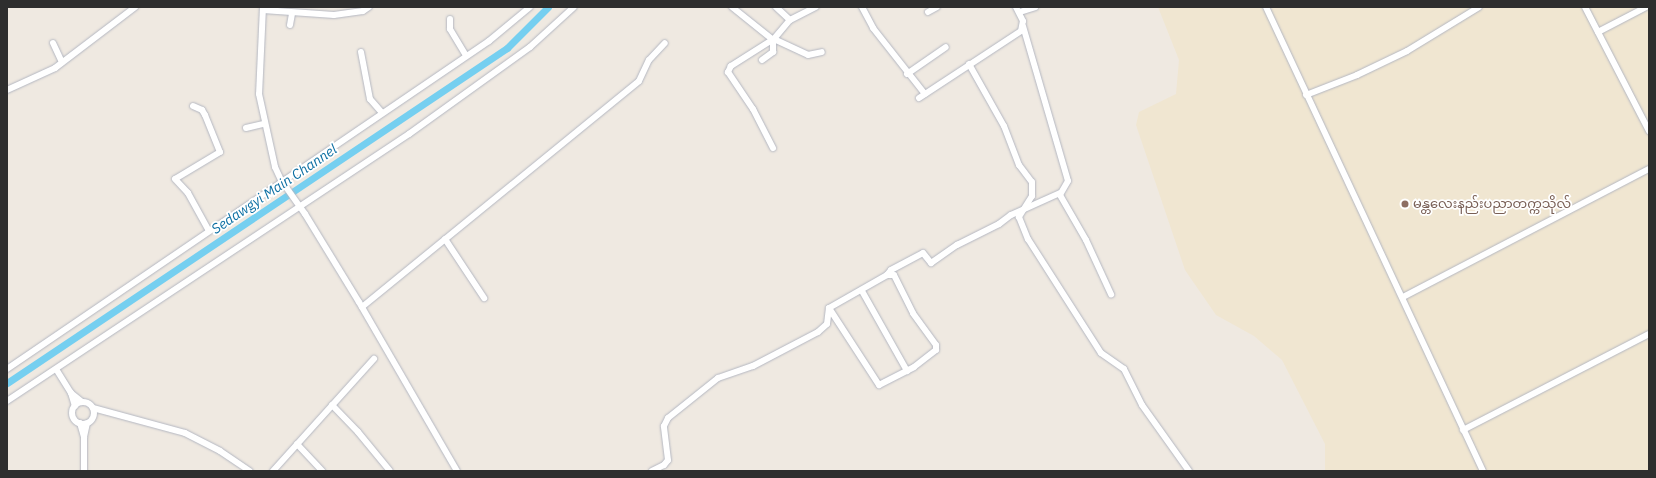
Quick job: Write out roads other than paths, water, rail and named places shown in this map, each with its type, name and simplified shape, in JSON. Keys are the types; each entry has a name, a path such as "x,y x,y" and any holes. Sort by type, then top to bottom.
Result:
{"street":[{"path":"7,90 62,62 136,7"},
{"path":"369,7 363,11 334,15 292,14 263,8 259,94 264,124 270,153 281,180 299,204 362,307 457,471"},
{"path":"7,369 281,180 466,56 506,28 530,7"},
{"path":"7,401 299,204 409,134 519,55 574,7"},
{"path":"732,7 774,40 808,55 822,52"},
{"path":"776,7 790,20"},
{"path":"773,148 752,109 728,72 731,66 774,40 790,20 816,7"},
{"path":"862,7 873,28 892,49 907,74 925,94"},
{"path":"928,12 937,7"},
{"path":"829,308 862,291 887,275 891,270 923,253 931,263 957,245 983,234 1011,215 1021,212 1060,193 1068,181 1018,9 1035,7"},
{"path":"1266,7 1306,95 1403,297 1483,471"},
{"path":"1306,95 1357,75 1406,51 1479,7"},
{"path":"1585,7 1649,131"},
{"path":"1598,32 1646,7"},
{"path":"290,25 292,14"},
{"path":"450,19 450,29 466,56"},
{"path":"919,98 1021,31 1023,26"},
{"path":"762,60 773,52 774,40"},
{"path":"53,43 62,62"},
{"path":"362,307 639,81 649,60 665,43"},
{"path":"907,74 946,47"},
{"path":"361,52 370,99 382,113"},
{"path":"969,64 1004,126 1020,165 1032,182 1032,196 1021,212 1020,221 1028,239 1089,336 1105,358 1124,369 1142,405 1189,471"},
{"path":"193,106 202,110 220,152 176,179 188,194 209,231"},
{"path":"246,128 264,124"},
{"path":"1403,297 1649,169"},
{"path":"1060,193 1066,209 1086,240 1110,294"},
{"path":"445,239 484,298"},
{"path":"829,308 879,384 907,371 925,360 936,348 913,313 894,274 887,275"},
{"path":"862,291 907,371"},
{"path":"652,471 664,465 668,460 664,426 668,418 718,378 753,366 818,332 827,324 829,308"},
{"path":"1463,430 1649,334"},
{"path":"273,471 374,359"},
{"path":"56,369 71,393 75,406 73,417 80,424 84,437"},
{"path":"71,393 82,402 89,404 93,408 107,414 150,422 184,433 220,451 250,471"},
{"path":"75,406 82,402"},
{"path":"332,405 390,471"},
{"path":"93,408 93,418"},
{"path":"80,424 87,423 93,418 107,414"},
{"path":"84,471 84,437 87,423"},
{"path":"297,444 322,471"}],"waterway":[{"name":"Sedawgyi Main Channel","path":"7,383 507,48 548,7"}],"place":[{"name":"မန္တလေးနည်းပညာတက္ကသိုလ်","path":"1405,204"}]}
